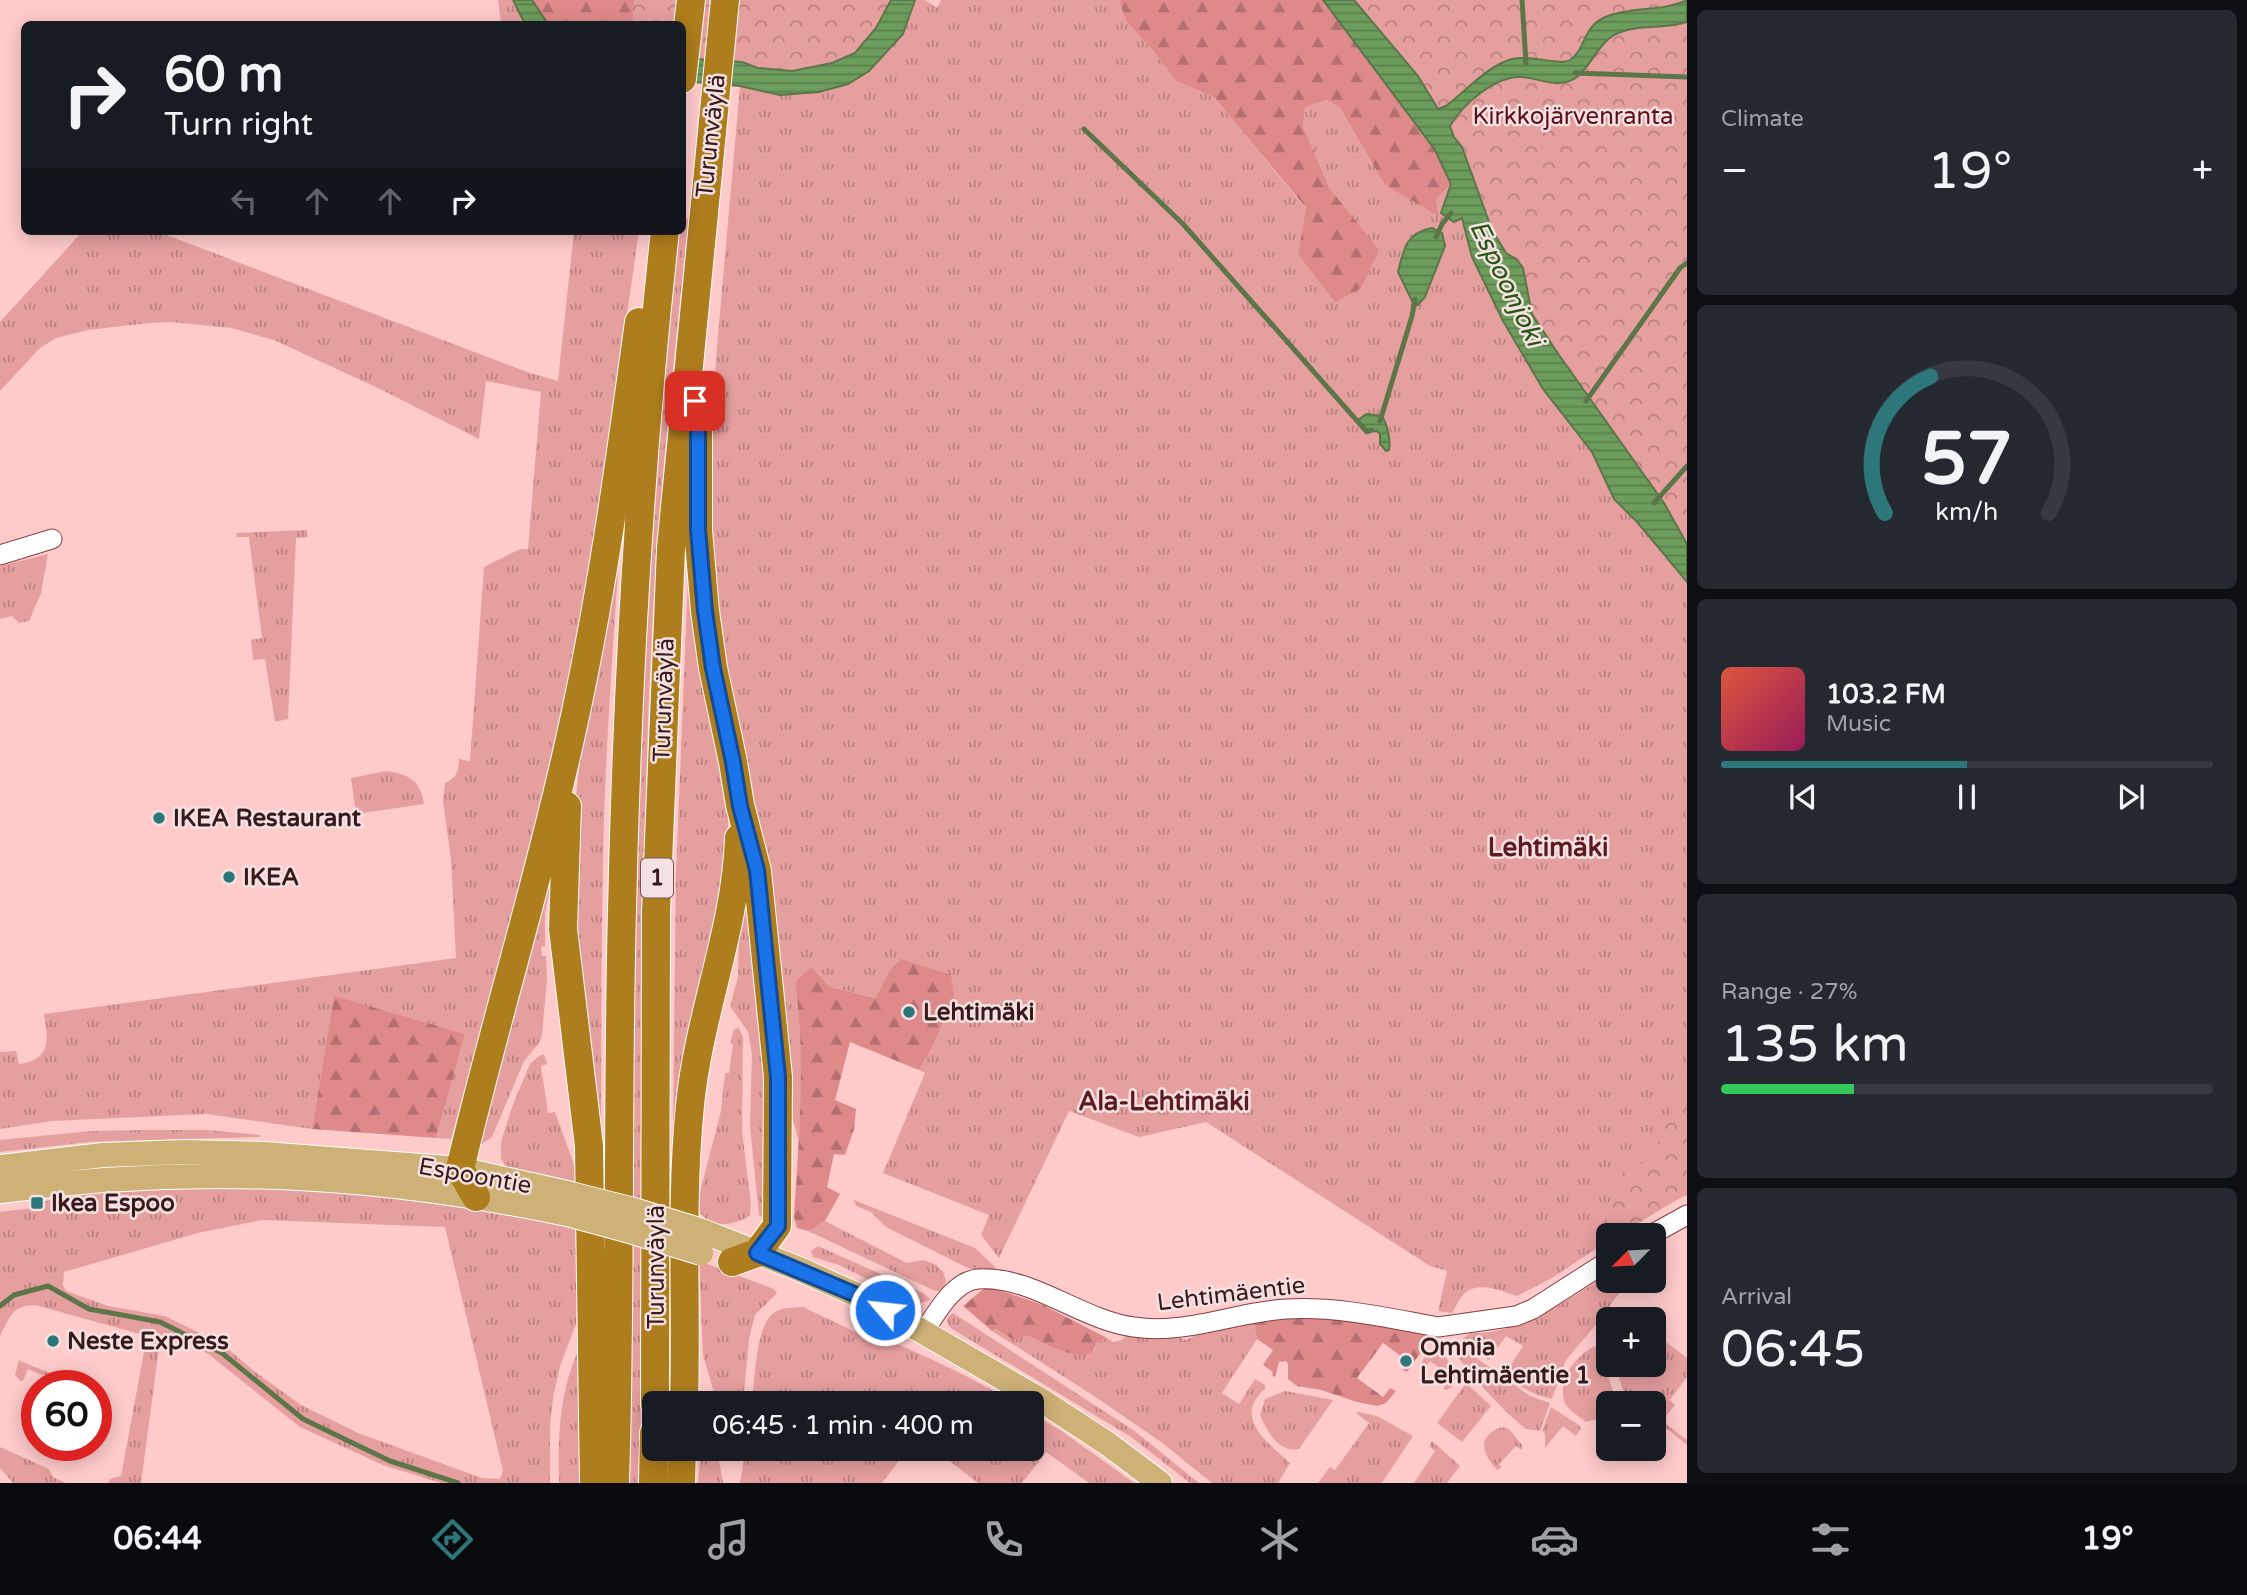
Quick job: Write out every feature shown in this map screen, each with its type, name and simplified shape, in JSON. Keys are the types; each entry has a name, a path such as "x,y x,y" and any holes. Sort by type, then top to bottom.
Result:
{"highway":[{"name":"Turunväylä","path":"686,42 691,0"},
{"name":"Turunväylä","path":"655,1391 656,912 671,548 688,354 725,0"},
{"name":"Turunväylä","path":"615,1483 620,1261 622,910 628,747 637,551 664,244"},
{"path":"476,1197 460,1169 528,915 570,740 601,587 640,319 664,244"},
{"path":"688,354 698,424 698,530 705,611 713,668 740,806 757,870 778,1077 778,1226 744,1258"},
{"path":"570,740 563,929 589,1146 594,1483"},
{"path":"684,1391 685,1196 690,1104 696,1058 734,896 738,871 740,806"},
{"path":"653,1461 653,1483"},
{"path":"681,1483 682,1461"}],"main road":[{"name":"Espoontie","path":"0,1167 103,1155 186,1152 311,1156 460,1169 567,1204 702,1242 744,1258 793,1284 880,1320 923,1333 1044,1402 1108,1444 1160,1483"},
{"name":"Espoontie","path":"0,1191 103,1179 267,1175 368,1182 476,1197 567,1204"}],"street":[{"path":"0,555 52,539"},
{"path":"1666,1227 1687,1215"},
{"name":"Lehtimäentie","path":"923,1333 946,1300 964,1284 976,1279 1017,1283 1097,1318 1133,1327 1172,1330 1237,1315 1285,1309 1336,1309 1438,1327 1516,1316 1533,1309 1596,1269"}],"green space":[{"path":"498,0 513,0 524,21 501,21"},
{"path":"532,0 644,0 641,21 546,21"},
{"path":"634,0 891,0 876,28 855,53 832,63 792,71 758,68 742,62 686,58 686,21 632,21"},
{"path":"915,0 925,0 937,8 941,0 1119,0 1126,21 1176,81 1214,97 1306,209 1298,254 1347,212 1330,189 1303,126 1305,107 1327,100 1340,108 1385,185 1439,214 1436,200 1451,184 1441,213 1454,222 1462,217 1472,257 1503,321 1543,389 1592,452 1614,499 1638,523 1687,582 1687,1195 1637,1223 1596,1223 1596,1249 1552,1278 1517,1296 1491,1288 1471,1289 1463,1295 1452,1313 1438,1311 1447,1271 1430,1266 1206,1122 1139,1137 1069,1111 999,1258 981,1235 989,1215 883,1173 925,1073 919,1070 934,1044 954,997 889,971 877,998 830,987 811,967 795,982 801,1061 799,1141 790,1111 774,905 735,711 713,575 710,460 716,358 740,86 780,95 819,92 848,84 903,34"},
{"path":"1119,0 1323,0 1435,150 1451,184 1436,200 1439,216 1385,185 1340,108 1327,100 1305,107 1303,126 1330,189 1379,250 1361,288 1335,302 1298,254 1306,208 1214,97 1176,81 1126,21"},
{"name":"Kirkkojärvenranta","path":"1354,0 1687,0 1687,544 1664,503 1532,314 1523,268 1516,259 1506,253 1492,230 1462,147 1450,126"},
{"path":"689,215 663,476 651,642 644,881 643,1199 630,1196 632,882 654,467 678,237 686,235"},
{"path":"79,235 167,235 530,373 558,381 574,235 638,235 582,628 543,805 451,1139 436,1138 465,1034 334,997 312,1129 206,1114 52,1121 0,1129 0,1052 16,1051 19,1064 37,1058 47,1040 44,1014 456,958 451,860 443,801 445,783 456,774 459,759 470,761 484,567 520,549 528,549 541,392 486,381 479,439 274,340 231,328 171,322 88,330 56,338 40,348 0,391 0,322"},
{"path":"307,530 307,537 296,538 288,719 275,722 265,659 253,660 251,640 262,638 249,537 237,537 236,533"},
{"path":"620,541 604,817 601,1183 578,956 575,818 581,749"},
{"path":"48,554 41,593 29,621 19,623 12,616 0,619 0,566"},
{"path":"688,577 702,670 723,774 728,818 728,864 672,1200 676,873"},
{"path":"386,771 407,776 412,780 420,789 424,804 356,814 351,778"},
{"path":"551,846 552,879 545,912 545,946 541,947 542,956 546,956 547,980 542,1035 524,1061 492,1137 478,1144"},
{"path":"746,890 750,892 769,1142 765,1219 759,1215 750,1126 752,1054 748,1032 730,1006 738,977 739,922"},
{"path":"901,959 951,975 954,997 934,1044 919,1070 850,1042 835,1100 856,1109 854,1129 845,1155 834,1154 827,1187 840,1194 825,1221 808,1231 797,1228 794,1217 801,1070 795,982 811,967 830,987 876,998 889,971"},
{"path":"334,996 465,1034 436,1138 312,1129"},
{"path":"739,1028 743,1037 742,1131 750,1215 732,1223 718,1224 706,1219 697,1204 721,1111 725,1073 729,1073 733,1044 730,1043 734,1029"},
{"path":"544,1054 547,1064 541,1066 548,1113 555,1112 578,1182 505,1166 501,1158 501,1142 512,1107 530,1064"},
{"path":"1687,1077 1687,1194 1638,1223 1604,1223 1624,1170 1652,1157"},
{"path":"207,1130 260,1135 90,1142 0,1152 0,1140 91,1131"},
{"path":"196,1184 369,1195 580,1223 576,1324 560,1366 553,1398 550,1483 441,1483 383,1465 300,1427 207,1353 182,1342 166,1341 159,1348 141,1483 108,1483 110,1479 121,1476 147,1336 35,1305 16,1310 0,1336 0,1212 39,1207 39,1203 77,1193","holes":["262,1220 445,1227 503,1471 500,1479 482,1478 358,1433 301,1405 222,1344 165,1316 108,1306 66,1291 63,1285 64,1272 198,1233"]},
{"path":"854,1200 975,1248 998,1270 989,1274 966,1267 886,1227 871,1212 856,1206"},
{"path":"825,1221 907,1263 923,1260 935,1264 943,1272 945,1287 941,1291 935,1291 808,1231"},
{"path":"630,1237 642,1241 640,1483 625,1483"},
{"path":"818,1246 923,1293 931,1300 917,1304 839,1265 813,1257 811,1251"},
{"path":"699,1261 774,1289 777,1293 755,1315 749,1339 744,1391 714,1391 703,1355"},
{"path":"1596,1282 1596,1293 1619,1293 1609,1307 1596,1307 1596,1325 1566,1360 1552,1399 1521,1386 1507,1371 1523,1346 1506,1336 1489,1360 1459,1342 1470,1333 1501,1330 1547,1307 1554,1308"},
{"path":"987,1286 1043,1305 1107,1338 1098,1341 1093,1351 1079,1355 1060,1350 1027,1335 1014,1340 995,1329 992,1331 963,1306"},
{"path":"803,1307 887,1347 890,1341 922,1355 993,1391 753,1391 763,1328 768,1318 781,1309"},
{"path":"953,1313 1136,1432 1199,1483 1190,1483 1131,1437 952,1329 947,1323 948,1317"},
{"path":"1309,1315 1432,1333 1407,1372 1403,1370 1409,1362 1383,1343 1357,1378 1383,1397 1390,1388 1396,1391 1386,1403 1377,1406 1297,1386 1288,1379 1286,1361 1279,1362 1275,1377 1273,1372 1263,1365 1273,1350 1257,1339 1253,1319"},
{"path":"1253,1319 1257,1339 1222,1393 1239,1404 1255,1379 1265,1385 1252,1410 1253,1419 1264,1438 1290,1463 1278,1483 1212,1483 1161,1442 992,1331 994,1329 1014,1340 1027,1334 1094,1351 1098,1341 1107,1338 1113,1342 1122,1340 1127,1334 1175,1336 1186,1340 1198,1334"},
{"path":"1666,1342 1687,1358 1687,1377 1670,1400 1675,1405 1666,1416 1666,1391 1623,1390 1619,1377 1666,1377"},
{"path":"581,1345 583,1483 559,1483 561,1412 568,1378"},
{"path":"1458,1345 1530,1396 1550,1403 1540,1431 1526,1429 1507,1413 1458,1357"},
{"path":"1596,1346 1596,1377 1608,1377 1613,1391 1596,1391 1596,1419 1586,1422 1565,1403 1563,1385 1570,1368"},
{"path":"1435,1349 1440,1349 1457,1374 1452,1387 1447,1390 1443,1389 1452,1377 1430,1361 1420,1373 1424,1358"},
{"path":"19,1360 43,1370 21,1370 21,1381 15,1375"},
{"path":"1466,1383 1491,1406 1462,1442 1437,1423"},
{"path":"1285,1391 1333,1400 1299,1449 1285,1448 1274,1440 1260,1415 1265,1399"},
{"path":"1551,1407 1581,1428 1576,1436 1563,1426 1545,1448 1545,1434 1542,1431"},
{"path":"1356,1413 1377,1416 1413,1436 1382,1483 1318,1483 1330,1467 1335,1470 1369,1423"},
{"path":"1044,1421 1134,1483 1089,1483 1046,1452 1044,1455"},
{"path":"1666,1424 1687,1440 1687,1445 1666,1428"},
{"path":"1502,1427 1509,1429 1522,1445 1522,1450 1516,1446 1499,1464 1502,1467 1497,1470 1488,1458 1484,1446 1488,1435"},
{"path":"1432,1441 1460,1466 1447,1483 1414,1483 1435,1451 1429,1446"},
{"path":"0,1447 21,1456 21,1461 31,1461 49,1469 53,1477 66,1483 13,1483 0,1468"},
{"path":"700,1461 719,1461 723,1483 698,1483"},
{"path":"744,1461 899,1461 882,1483 740,1483"},
{"path":"950,1461 1039,1461 1022,1483 978,1483"}],"water":[{"path":"513,0 532,0 546,21 524,21"},
{"path":"891,0 915,0 903,34 869,71 848,84 819,92 780,95 740,86 686,81 686,58 742,62 758,68 792,71 832,63 855,53 876,28"},
{"name":"Espoonjoki","path":"1323,0 1354,0 1418,76 1438,109 1446,106 1477,79 1503,62 1519,58 1559,62 1570,60 1593,25 1608,16 1668,6 1687,0 1687,22 1631,29 1614,35 1580,75 1567,82 1554,83 1522,77 1502,81 1481,92 1450,126 1462,147 1492,230 1506,253 1516,259 1523,268 1532,314 1664,503 1687,544 1687,582 1638,523 1614,499 1592,452 1543,389 1503,321 1472,257 1462,218 1454,222 1441,213 1451,184 1435,150"},
{"path":"1432,228 1442,233 1445,246 1425,297 1418,305 1414,305 1398,272 1411,238"},
{"path":"1366,414 1382,416 1388,432 1389,450 1386,451 1380,444 1380,434 1377,431 1367,432 1357,421"}],"waterway":[{"path":"1522,0 1526,63"},
{"path":"1575,73 1687,77"},
{"path":"1084,129 1183,224 1367,432 1372,430"},
{"path":"1436,237 1451,213"},
{"path":"1586,401 1680,268 1687,263"},
{"path":"1380,421 1415,299"},
{"path":"1654,503 1687,466"},
{"path":"0,1306 14,1295 48,1286 89,1309 160,1322 222,1353 303,1419 390,1461 458,1483"}],"place":[{"name":"IKEA Restaurant","path":"159,818"},
{"name":"IKEA","path":"229,877"},
{"name":"Lehtimäki","path":"909,1012"},
{"name":"Ikea Espoo","path":"37,1203"},
{"name":"Neste Express","path":"53,1341"},
{"name":"Omnia Lehtimäentie 1","path":"1406,1361"}],"district":[{"name":"Lehtimäki","path":"1548,847"},
{"name":"Ala-Lehtimäki","path":"1164,1101"}],"route":[{"path":"695,401 698,424 699,559 705,611 713,668 740,806 757,870 778,1077 778,1226 757,1253 799,1269 885,1310"}]}
